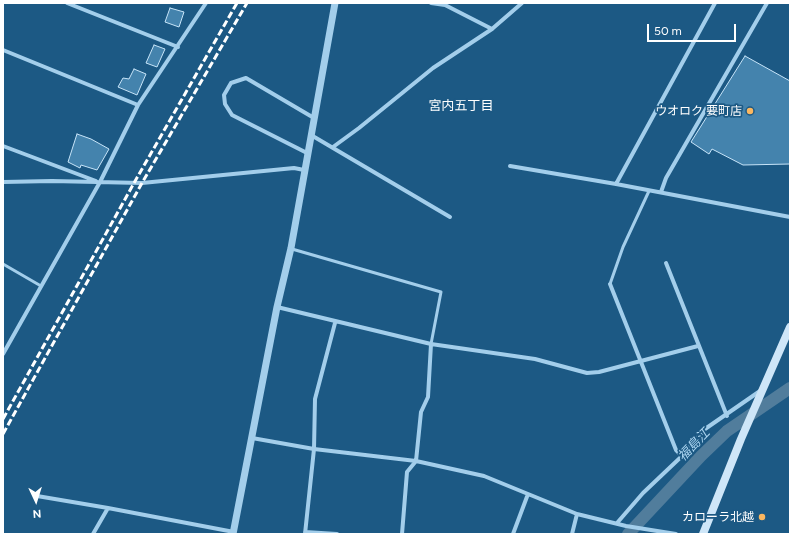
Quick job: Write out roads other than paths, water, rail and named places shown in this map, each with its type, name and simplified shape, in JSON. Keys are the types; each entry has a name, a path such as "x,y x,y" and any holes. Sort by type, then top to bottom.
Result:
{"main road":[{"path":"703,534 741,439 790,327"}],"street":[{"path":"67,3 178,47"},
{"path":"3,354 100,182 138,105 206,3"},
{"path":"37,496 108,508 234,533 277,307 290,248 335,3"},
{"path":"431,3 445,6 492,29"},
{"path":"333,147 359,128 433,68 492,29 522,3"},
{"path":"616,184 716,3"},
{"path":"661,192 666,178 768,3"},
{"path":"3,50 138,105"},
{"path":"307,153 232,115 225,104 224,95 230,83 246,78 314,118"},
{"path":"311,135 450,217"},
{"path":"3,146 100,182"},
{"path":"510,166 661,192 790,217"},
{"path":"3,182 164,182 294,168 304,170"},
{"path":"666,263 727,416"},
{"path":"610,284 676,450 682,456"},
{"path":"277,307 431,344 535,359 587,373 698,346"},
{"path":"335,322 315,399 314,450 305,533 337,534"},
{"path":"402,534 407,472 416,461 421,412 428,397 431,344"},
{"path":"617,523 643,493 682,456 705,429 727,416 763,389"},
{"path":"252,438 314,450 416,461 484,476 577,514 626,526 676,534"},
{"path":"513,534 528,494"},
{"path":"93,534 108,508"},
{"path":"572,534 577,514"}],"lane":[{"path":"610,284 624,247 649,191"},
{"path":"290,248 441,292 431,344"},
{"path":"3,264 41,286"}],"waterway":[{"name":"福島江","path":"628,534 701,456 727,431 790,388"}],"railway":[{"path":"3,419 134,183 237,3"},
{"path":"3,434 142,183 247,3"}],"place":[{"name":"ウオロク 要町店","path":"750,111"},
{"name":"カローラ北越","path":"762,517"}],"district":[{"name":"宮内五丁目","path":"461,106"}]}
